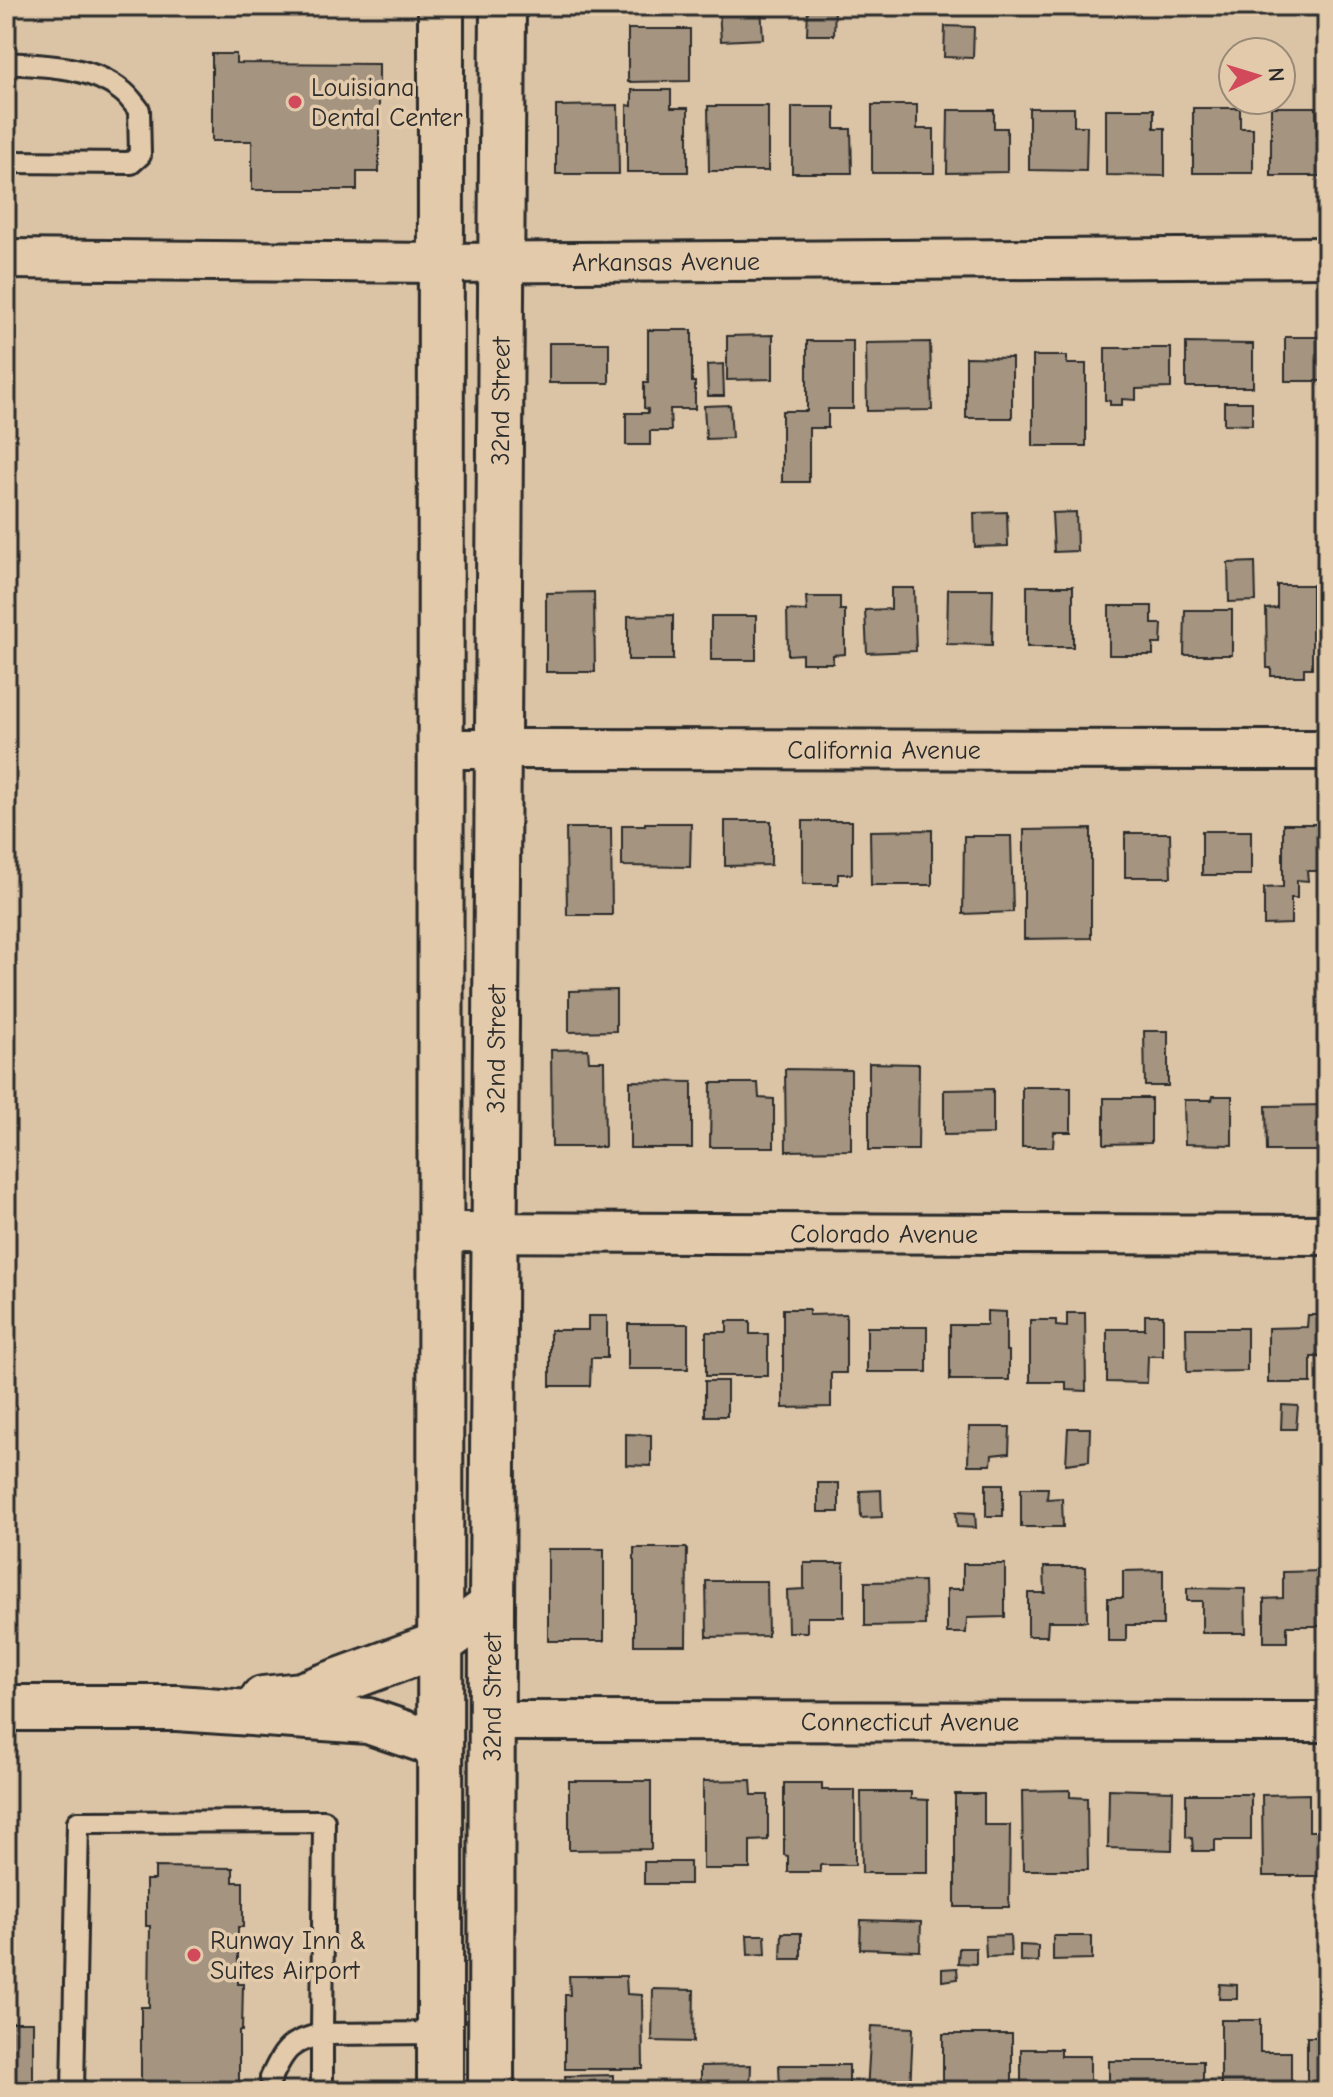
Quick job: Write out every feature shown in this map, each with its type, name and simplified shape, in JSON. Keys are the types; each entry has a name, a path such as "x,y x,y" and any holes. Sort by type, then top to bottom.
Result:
{"main road":[{"name":"32nd Street","path":"440,2091 441,6"},
{"name":"32nd Street","path":"491,2091 503,6"},
{"path":"177,1708 301,1695 440,1644 492,1606"},
{"path":"6,1708 177,1708 368,1721 430,1742 440,1755"}],"street":[{"name":"Arkansas Avenue","path":"6,259 441,263 1327,257"},
{"name":"California Avenue","path":"442,749 1327,750"},
{"name":"Colorado Avenue","path":"440,1232 1327,1235"},
{"name":"Connecticut Avenue","path":"492,1721 1327,1722"}],"lane":[{"path":"6,63 72,68 122,90 139,110 140,155 131,163 6,162"},
{"path":"73,2091 78,1822 324,1821 322,2091"},
{"path":"271,2078 281,2056 299,2040 322,2034 440,2033"}],"building":[{"path":"761,6 763,39 721,41 719,10"},
{"path":"808,6 835,6 834,35 807,35"},
{"path":"945,26 974,27 973,58 944,57"},
{"path":"628,29 690,29 690,81 628,82"},
{"name":"Louisiana Dental Center","path":"212,54 236,54 236,63 379,64 379,172 357,172 357,190 252,190 252,141 212,141"},
{"path":"632,90 671,90 671,108 688,108 688,172 627,172 627,105 632,106"},
{"path":"618,105 619,174 556,174 556,106"},
{"path":"872,105 917,105 917,129 934,129 934,173 872,173"},
{"path":"708,106 768,106 768,171 709,171"},
{"path":"792,107 835,107 835,129 851,129 852,173 792,173"},
{"path":"1297,107 1316,107 1317,134 1327,134 1327,176 1271,176 1271,116 1297,116"},
{"path":"1029,108 1074,108 1074,126 1087,126 1086,171 1029,170"},
{"path":"1193,108 1217,108 1217,116 1240,116 1240,128 1253,128 1253,173 1193,173"},
{"path":"1106,109 1154,109 1154,128 1165,128 1165,176 1106,175"},
{"path":"948,110 994,110 994,128 1007,128 1007,172 947,173"},
{"path":"648,330 692,330 695,409 670,409 671,431 650,431 650,445 626,445 626,413 648,413 648,409 644,408 644,383 648,383"},
{"path":"773,335 773,379 727,380 727,336"},
{"path":"1285,337 1327,337 1327,381 1285,381"},
{"path":"807,341 853,341 853,409 828,409 828,428 809,428 809,482 782,482 782,411 807,411"},
{"path":"930,342 932,410 867,411 866,343"},
{"path":"549,343 609,343 609,383 549,383"},
{"path":"1186,343 1253,344 1253,387 1186,387"},
{"path":"1105,348 1171,348 1171,388 1136,389 1136,400 1122,399 1122,405 1110,405 1110,401 1105,400"},
{"path":"1033,356 1067,356 1067,364 1086,364 1086,446 1033,446"},
{"path":"966,357 1012,358 1012,418 966,418"},
{"path":"723,364 724,396 708,396 707,365"},
{"path":"1224,402 1252,402 1252,425 1224,424"},
{"path":"730,405 732,438 706,439 704,406"},
{"path":"1007,512 1008,546 975,547 974,513"},
{"path":"1076,512 1077,551 1054,552 1052,513"},
{"path":"1255,562 1256,601 1229,602 1228,563"},
{"path":"1277,585 1312,585 1312,668 1304,668 1304,676 1271,676 1271,668 1267,668 1266,609 1277,608"},
{"path":"1027,586 1073,586 1073,647 1027,647"},
{"path":"891,588 914,588 916,651 867,653 865,610 891,609"},
{"path":"948,589 993,589 992,645 947,644"},
{"path":"594,592 595,672 546,672 546,593"},
{"path":"806,597 840,597 840,610 845,610 845,654 833,655 833,663 802,663 802,654 788,655 787,610 807,611"},
{"path":"1109,606 1152,606 1152,624 1162,624 1161,644 1153,644 1153,655 1109,655"},
{"path":"1185,610 1232,610 1232,655 1184,655"},
{"path":"673,615 673,660 628,660 628,616"},
{"path":"711,616 756,616 756,660 711,660"},
{"path":"725,821 771,821 771,865 725,866"},
{"path":"803,821 852,821 852,874 838,874 838,884 803,884"},
{"path":"691,823 690,867 622,866 622,825"},
{"path":"1283,824 1327,824 1327,871 1307,871 1308,881 1297,880 1297,898 1291,898 1291,924 1264,925 1264,888 1283,887"},
{"path":"566,828 611,828 612,915 567,915"},
{"path":"1091,829 1091,938 1024,939 1024,830"},
{"path":"932,830 932,885 871,885 870,831"},
{"path":"1202,831 1251,831 1251,875 1202,875"},
{"path":"1125,833 1170,833 1171,877 1125,877"},
{"path":"964,836 1011,836 1013,912 963,914"},
{"path":"616,990 616,1031 569,1032 569,991"},
{"path":"1144,1031 1168,1031 1168,1086 1145,1086"},
{"path":"588,1049 589,1061 604,1061 605,1147 552,1147 551,1050"},
{"path":"869,1063 919,1064 918,1150 869,1150"},
{"path":"785,1069 851,1070 851,1150 786,1151"},
{"path":"630,1081 692,1082 692,1148 630,1148"},
{"path":"711,1083 758,1083 759,1098 774,1099 774,1147 710,1147"},
{"path":"1022,1087 1071,1087 1071,1132 1054,1132 1053,1147 1022,1147"},
{"path":"993,1089 993,1134 944,1135 944,1090"},
{"path":"1213,1096 1232,1096 1232,1145 1185,1144 1184,1100 1212,1100"},
{"path":"1104,1098 1151,1098 1151,1143 1104,1144"},
{"path":"1327,1105 1327,1151 1267,1151 1266,1106"},
{"path":"783,1309 809,1309 809,1315 846,1314 846,1373 831,1373 831,1407 783,1408"},
{"path":"987,1311 1006,1312 1009,1380 950,1380 950,1325 987,1325"},
{"path":"1067,1313 1085,1313 1086,1391 1066,1390 1066,1382 1030,1382 1030,1320 1056,1320 1056,1326 1067,1327"},
{"path":"1145,1315 1163,1315 1163,1356 1148,1356 1147,1383 1107,1382 1107,1329 1145,1329"},
{"path":"1308,1315 1326,1315 1326,1357 1311,1357 1311,1383 1268,1383 1268,1328 1307,1327"},
{"path":"588,1316 607,1316 607,1358 591,1358 590,1386 550,1386 550,1330 588,1330"},
{"path":"727,1321 750,1321 750,1334 768,1334 768,1376 706,1376 706,1332 727,1332"},
{"path":"628,1324 688,1324 688,1369 628,1369"},
{"path":"867,1327 927,1327 927,1372 867,1372"},
{"path":"1186,1328 1247,1328 1247,1371 1187,1372"},
{"path":"705,1381 727,1381 727,1416 705,1416"},
{"path":"1282,1405 1298,1406 1296,1429 1281,1429"},
{"path":"969,1427 1010,1427 1009,1453 992,1455 991,1465 968,1465"},
{"path":"1068,1428 1090,1428 1089,1461 1066,1464"},
{"path":"626,1434 651,1435 651,1466 626,1465"},
{"path":"818,1483 839,1483 839,1512 818,1512"},
{"path":"986,1484 1003,1484 1003,1516 986,1516"},
{"path":"1021,1488 1048,1488 1047,1499 1062,1498 1063,1527 1021,1527"},
{"path":"881,1490 882,1517 861,1518 860,1491"},
{"path":"956,1512 975,1513 976,1528 957,1527"},
{"path":"634,1548 687,1548 686,1645 634,1645"},
{"path":"548,1549 604,1549 604,1641 548,1641"},
{"path":"804,1563 844,1563 844,1617 807,1617 807,1632 788,1632 787,1590 804,1589"},
{"path":"963,1564 1005,1564 1005,1617 967,1618 966,1633 947,1633 947,1589 963,1589"},
{"path":"1044,1567 1086,1567 1087,1621 1048,1621 1047,1636 1028,1636 1028,1593 1045,1593"},
{"path":"1163,1570 1163,1625 1126,1625 1126,1641 1108,1641 1108,1598 1123,1598 1123,1571"},
{"path":"1322,1571 1322,1626 1287,1626 1287,1642 1264,1642 1264,1599 1283,1598 1283,1572"},
{"path":"706,1581 767,1581 768,1636 707,1637"},
{"path":"924,1581 925,1625 865,1626 865,1582"},
{"path":"1187,1588 1245,1589 1246,1633 1202,1633 1202,1601 1187,1601"},
{"path":"751,1780 752,1795 768,1795 768,1840 750,1841 750,1869 703,1869 703,1781"},
{"path":"569,1781 651,1781 651,1849 569,1850"},
{"path":"784,1783 822,1783 822,1790 855,1790 855,1865 820,1865 820,1872 788,1872 788,1856 784,1855"},
{"path":"1109,1789 1173,1791 1172,1850 1108,1848"},
{"path":"1070,1790 1070,1797 1087,1798 1088,1870 1023,1870 1022,1791"},
{"path":"861,1792 911,1792 911,1799 928,1800 928,1873 862,1873"},
{"path":"955,1794 984,1794 984,1825 1010,1825 1009,1907 955,1907"},
{"path":"1186,1794 1251,1794 1251,1840 1215,1840 1215,1851 1193,1851 1192,1838 1186,1837"},
{"path":"1309,1794 1309,1831 1327,1831 1327,1876 1263,1876 1262,1795"},
{"path":"644,1862 690,1862 690,1884 644,1884"},
{"name":"Runway Inn & Suites Airport","path":"155,1867 233,1868 233,1882 243,1882 243,1927 238,1927 238,1984 243,1984 239,2091 103,2091 141,2089 141,2007 149,2007 150,1926 146,1926 146,1880 155,1880"},
{"path":"861,1920 921,1922 920,1951 860,1949"},
{"path":"782,1933 801,1933 801,1959 781,1959"},
{"path":"747,1935 765,1935 766,1954 748,1955"},
{"path":"1010,1935 1011,1956 986,1957 985,1936"},
{"path":"1053,1936 1092,1936 1092,1959 1053,1960"},
{"path":"1020,1945 1038,1946 1038,1962 1020,1961"},
{"path":"959,1948 976,1948 976,1964 958,1963"},
{"path":"957,1968 958,1979 942,1981 942,1969"},
{"path":"569,1976 626,1976 627,1994 642,1995 643,2069 565,2069 565,1995 570,1995"},
{"path":"1220,1984 1237,1985 1237,1999 1219,1999"},
{"path":"653,1989 694,1990 693,2042 652,2041"},
{"path":"1221,2020 1260,2020 1260,2052 1291,2052 1291,2091 1221,2091"},
{"path":"6,2022 33,2022 33,2091 6,2091"},
{"path":"871,2026 913,2028 910,2091 867,2091"},
{"path":"943,2034 1012,2034 1012,2091 943,2091"},
{"path":"1307,2037 1327,2037 1327,2091 1307,2091"},
{"path":"1021,2049 1061,2049 1061,2056 1090,2056 1090,2091 1021,2091"},
{"path":"1109,2061 1203,2061 1203,2091 1109,2091"},
{"path":"751,2065 750,2091 701,2091 701,2066"},
{"path":"779,2065 849,2065 849,2091 780,2091"},
{"path":"613,2075 613,2091 566,2091 565,2076"}],"place":[{"name":"Louisiana Dental Center","path":"295,102"},
{"name":"Runway Inn & Suites Airport","path":"194,1955"}]}
